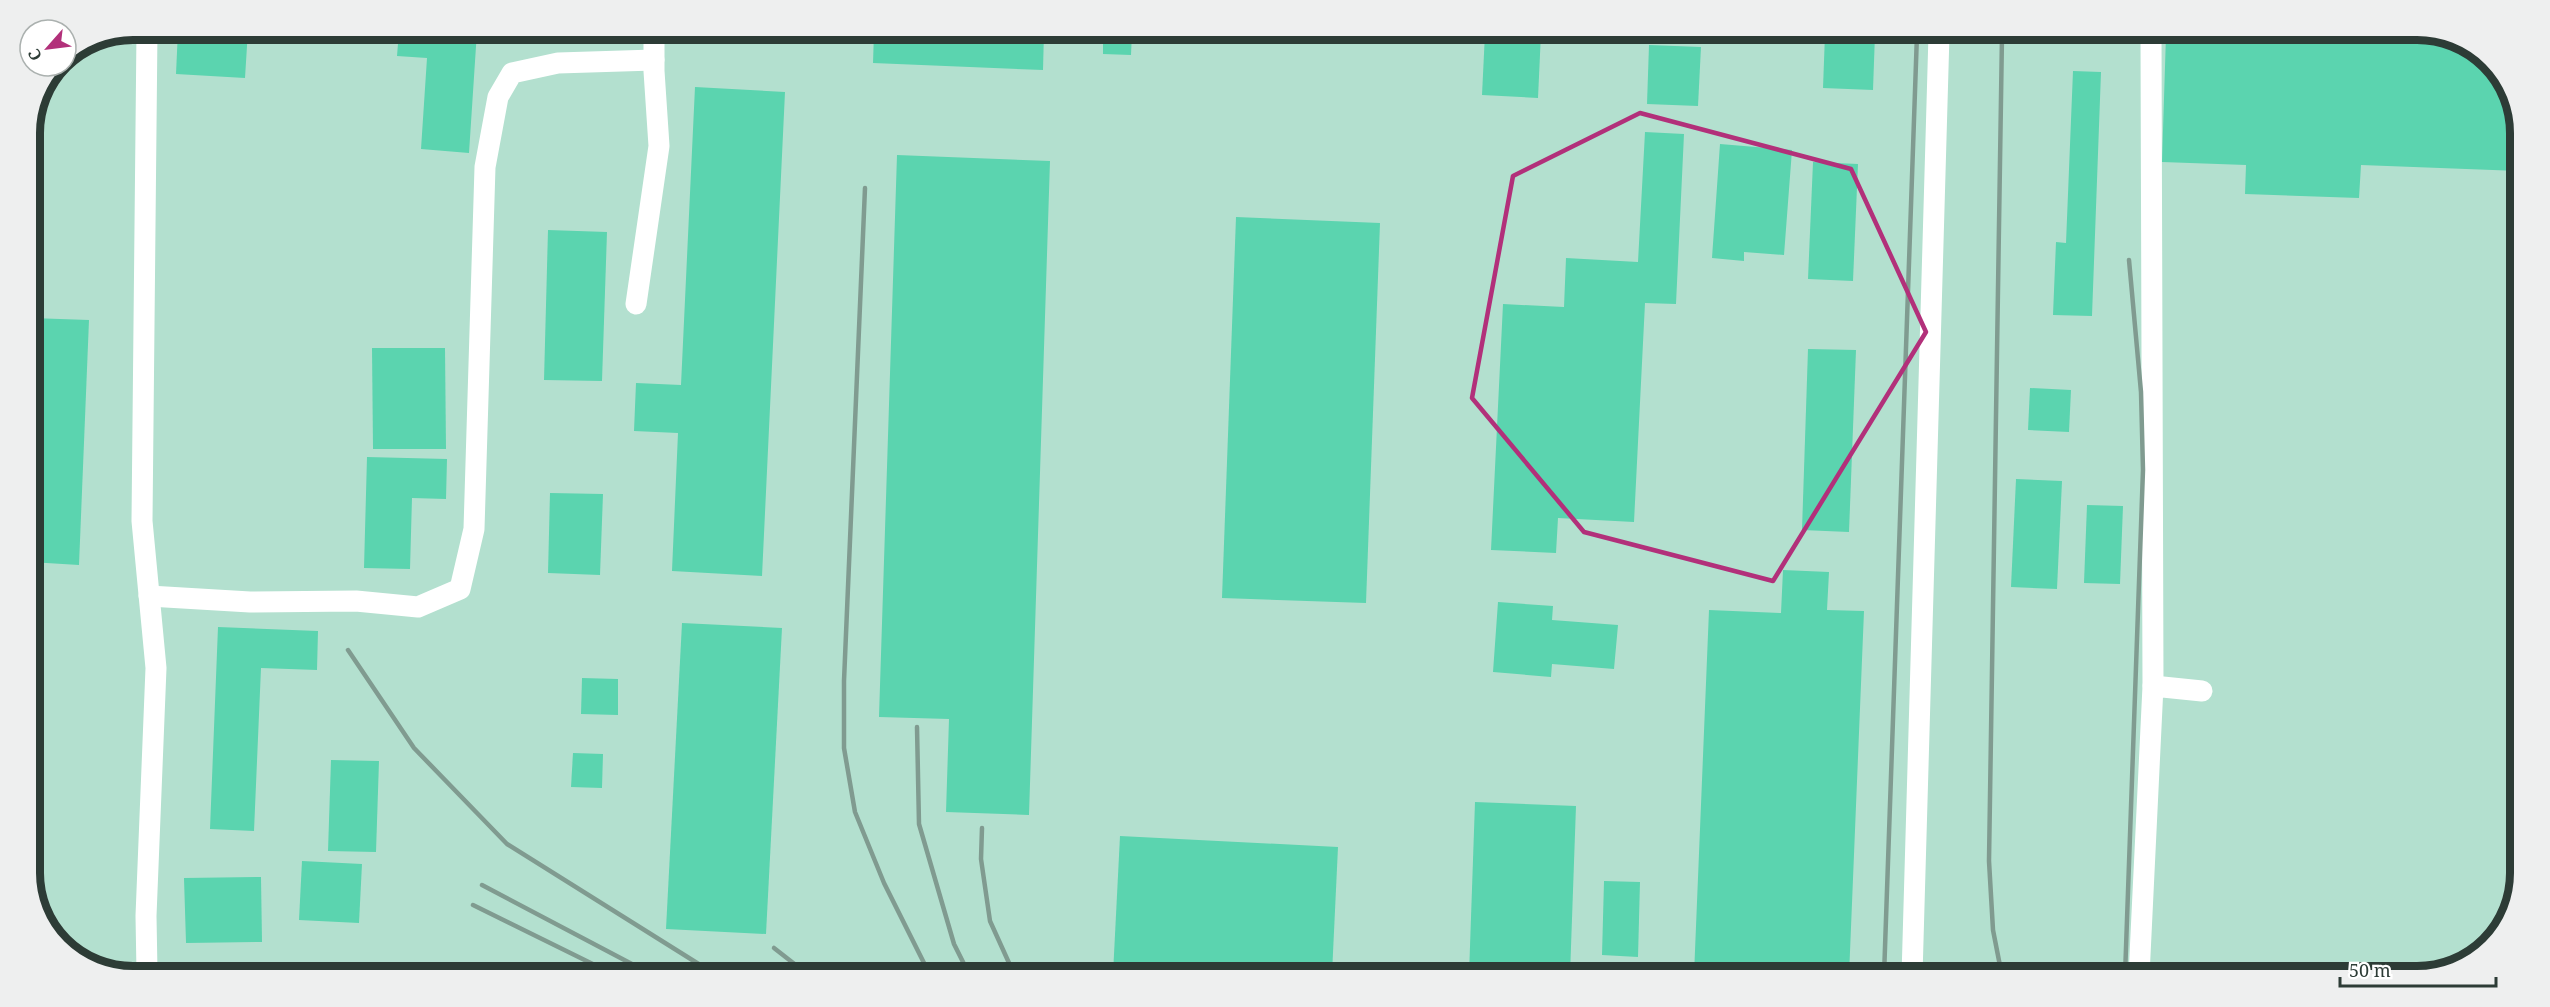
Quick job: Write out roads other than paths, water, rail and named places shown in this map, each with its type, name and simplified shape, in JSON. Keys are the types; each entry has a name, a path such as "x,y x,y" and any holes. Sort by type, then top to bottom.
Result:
{"lane":[{"path":"147,40 142,521 156,668 146,916 147,966"},
{"path":"636,304 659,146 654,40"},
{"path":"1912,966 1939,40"},
{"path":"2139,966 2153,686 2151,40"},
{"path":"149,596 250,602 356,601 418,607 460,588 474,529 485,167 498,97 512,73 558,63 654,60"},
{"path":"2153,686 2202,691"}],"railway":[{"path":"1884,966 1917,40"},
{"path":"2000,966 1993,930 1989,861 2002,40"},
{"path":"865,188 844,681 844,748 855,812 884,883 926,966"},
{"path":"2125,966 2143,470 2141,392 2129,260"},
{"path":"348,650 414,748 507,844 702,966"},
{"path":"917,727 919,824 954,944 965,966"},
{"path":"982,828 981,859 990,921 1010,966"},
{"path":"482,885 636,966"},
{"path":"473,905 597,966"},
{"path":"774,948 797,966"}]}
